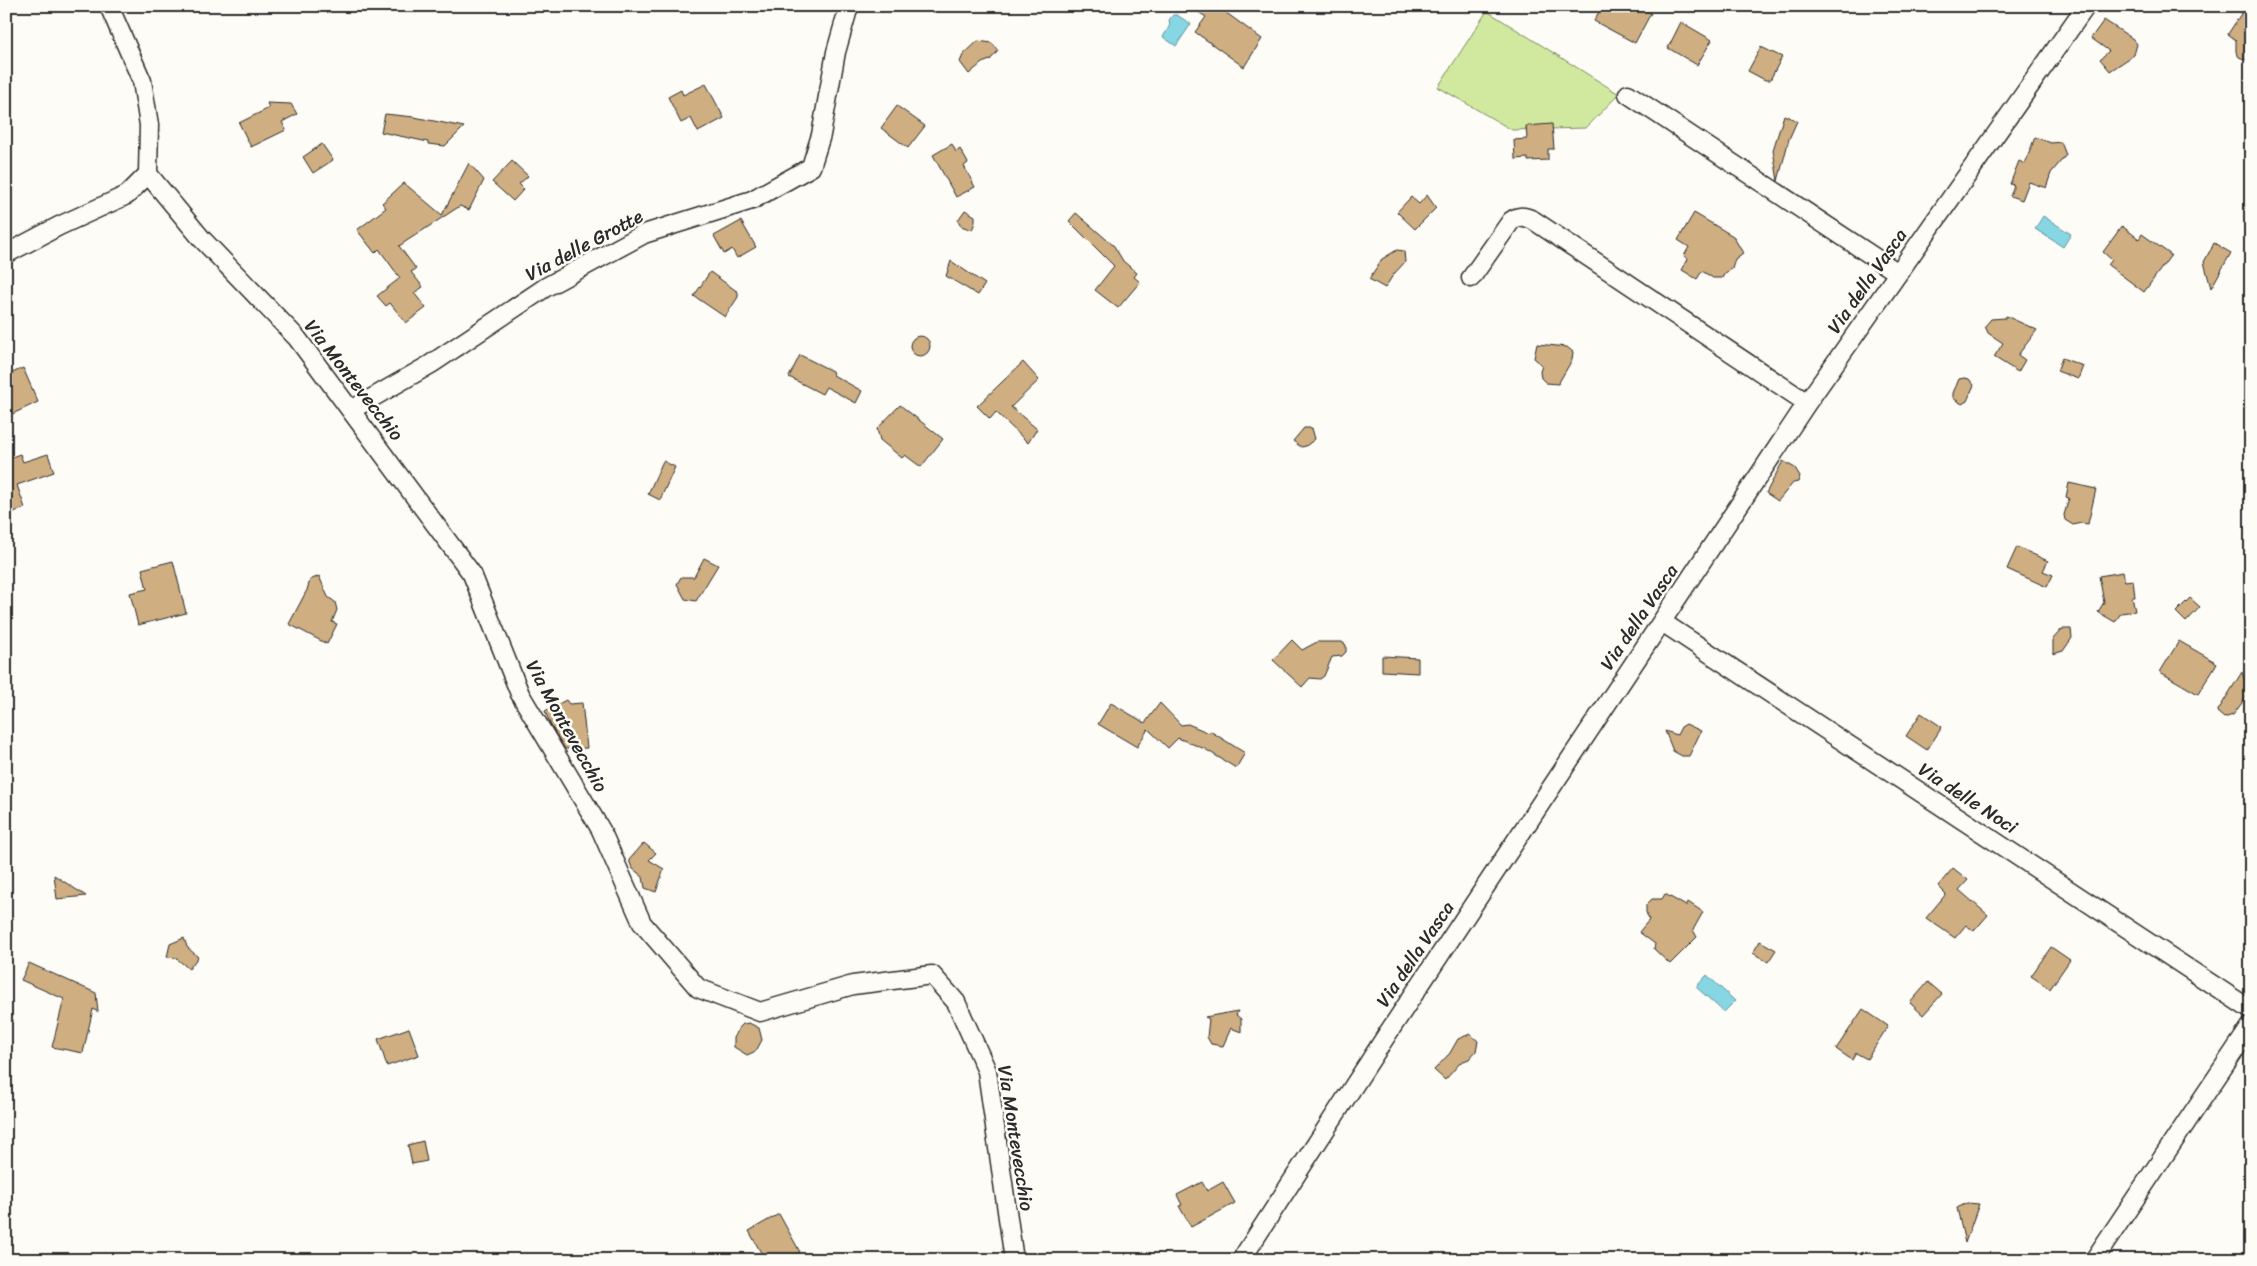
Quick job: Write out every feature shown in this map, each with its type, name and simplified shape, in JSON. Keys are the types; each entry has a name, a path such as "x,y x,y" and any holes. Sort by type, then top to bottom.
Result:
{"street":[{"path":"6,254 59,226 127,195 148,174 149,125 142,80 109,6"},
{"name":"Via delle Grotte","path":"351,410 431,364 546,287 644,234 752,200 811,167 821,134 836,52 850,6"},
{"name":"Via della Vasca","path":"1241,1260 1390,1030 1807,403 2083,7"},
{"path":"1628,94 1898,274"},
{"name":"Via Montevecchio","path":"148,174 201,238 297,338 472,574 520,694 601,830 642,923 698,988 760,1012 853,985 932,976 956,1002 988,1071 1014,1260"},
{"path":"1471,278 1511,221 1516,217 1524,216 1534,220 1807,403"},
{"name":"Via delle Noci","path":"1662,622 2251,1010"},
{"path":"2094,1260 2251,1026"}],"green space":[{"path":"1487,11 1619,94 1586,128 1512,130 1438,87"}],"water":[{"path":"1173,15 1177,15 1191,24 1176,46 1163,37 1170,25 1169,20"},
{"path":"2043,216 2071,234 2063,247 2035,229"},
{"path":"1707,975 1735,1001 1724,1012 1696,987"}],"building":[{"path":"1189,6 1217,6 1262,39 1244,67 1195,32 1206,17"},
{"path":"1602,6 1640,6 1651,13 1635,43 1594,21"},
{"path":"2246,6 2251,6 2251,52 2246,60 2239,57 2236,52 2236,40 2228,34"},
{"path":"2104,20 2133,39 2137,44 2134,55 2110,71 2100,59 2109,51 2091,38"},
{"path":"1681,22 1712,40 1697,65 1668,48"},
{"path":"978,41 992,43 998,51 990,60 982,63 969,74 960,62 963,55"},
{"path":"1761,47 1782,57 1770,80 1765,80 1748,71"},
{"path":"706,84 724,118 698,132 691,118 681,123 668,97 681,90 683,95"},
{"path":"267,103 291,104 297,114 282,122 286,130 251,147 239,123 269,108"},
{"path":"897,106 925,126 908,148 881,128"},
{"path":"385,114 414,117 464,127 445,146 428,144 428,142 381,132"},
{"path":"1784,115 1797,121 1789,139 1778,181 1773,150"},
{"path":"1552,124 1554,149 1548,149 1548,160 1528,161 1528,158 1515,159 1514,140 1527,139 1526,126"},
{"path":"2035,137 2051,143 2061,142 2066,155 2051,173 2046,188 2029,182 2022,200 2010,196 2014,185 2010,184 2019,161 2025,164"},
{"path":"322,144 333,160 313,173 303,157"},
{"path":"952,144 956,152 960,149 968,163 964,166 975,187 956,197 933,155"},
{"path":"512,161 528,176 519,184 524,189 513,201 492,182"},
{"path":"469,163 484,180 469,210 460,206 399,246 416,269 411,272 423,287 414,293 426,308 406,323 390,303 386,306 377,296 400,278 379,249 375,253 357,230 386,208 382,203 404,183 442,215"},
{"path":"1427,195 1436,208 1415,229 1397,212 1411,197 1419,204"},
{"path":"965,210 975,216 972,230 961,226 958,220"},
{"path":"1076,213 1114,246 1123,261 1137,273 1134,277 1140,282 1118,308 1095,290 1114,266 1069,221"},
{"path":"1694,213 1733,236 1743,253 1735,259 1732,269 1725,273 1722,278 1713,278 1702,271 1697,279 1682,270 1688,259 1684,256 1689,247 1678,240"},
{"path":"741,221 756,247 737,258 732,249 724,254 714,236"},
{"path":"2122,226 2139,239 2142,234 2171,255 2144,292 2108,265 2112,260 2103,252"},
{"path":"2214,243 2231,253 2211,288 2204,262"},
{"path":"1397,250 1404,251 1405,262 1393,275 1385,288 1369,279 1382,259"},
{"path":"951,261 985,284 978,295 946,276"},
{"path":"710,272 738,292 738,297 725,317 694,296"},
{"path":"2006,316 2037,330 2018,355 2025,360 2018,372 1994,357 2003,343 1988,333 1985,326 1991,319 2005,318"},
{"path":"920,336 927,339 930,346 927,353 920,356 913,353 910,346 913,339"},
{"path":"1537,344 1567,347 1573,352 1572,360 1558,384 1546,383 1541,378 1542,365 1534,358"},
{"path":"800,355 832,371 833,375 862,391 856,403 826,387 822,394 789,377"},
{"path":"2062,358 2083,366 2078,379 2057,371"},
{"path":"1023,362 1039,380 1011,407 1037,429 1028,443 996,412 990,419 977,406"},
{"path":"23,368 38,402 6,417 6,376"},
{"path":"1959,379 1969,379 1974,385 1967,401 1962,404 1953,398 1953,393"},
{"path":"900,405 943,439 921,467 905,455 902,458 880,440 877,429"},
{"path":"1304,428 1312,428 1315,439 1306,446 1301,447 1293,441"},
{"path":"20,454 23,462 48,454 54,472 17,485 25,508 11,513 6,502 6,459"},
{"path":"663,461 675,467 660,500 648,494"},
{"path":"1783,461 1795,468 1800,476 1798,482 1793,483 1778,501 1766,493"},
{"path":"2069,483 2096,489 2088,524 2073,525 2065,520 2064,515 2069,498 2066,497"},
{"path":"2017,547 2048,561 2043,571 2053,575 2047,587 2007,569"},
{"path":"704,558 718,565 696,601 685,599 677,584 681,577 694,577"},
{"path":"173,561 186,613 138,625 130,593 147,589 142,569"},
{"path":"2123,572 2125,581 2133,580 2135,597 2132,597 2135,611 2121,613 2115,622 2098,612 2104,602 2099,576"},
{"path":"319,576 328,597 335,602 337,610 332,622 337,624 327,644 289,624 307,590 310,580"},
{"path":"2190,598 2200,607 2186,622 2176,612"},
{"path":"2062,629 2071,629 2072,638 2063,651 2053,654 2053,639"},
{"path":"1292,640 1302,650 1317,642 1342,642 1346,645 1346,652 1342,656 1332,657 1324,676 1320,679 1310,678 1302,687 1273,660"},
{"path":"2179,641 2217,663 2198,694 2160,672"},
{"path":"1382,656 1418,658 1418,673 1382,671"},
{"path":"2242,672 2249,691 2233,715 2224,718 2217,712"},
{"path":"566,700 569,704 582,703 587,748 565,749 551,726 545,711"},
{"path":"1111,703 1145,723 1160,703 1181,725 1188,724 1209,733 1210,731 1245,753 1236,768 1205,749 1178,738 1168,748 1148,729 1137,747 1098,724"},
{"path":"1921,713 1942,727 1927,750 1906,736"},
{"path":"1686,724 1701,731 1689,756 1682,756 1673,751 1665,731 1677,735 1681,727"},
{"path":"644,843 656,853 649,860 664,869 656,892 645,888 643,877 632,868 629,860"},
{"path":"1953,868 1968,880 1959,890 1988,915 1974,931 1966,925 1955,938 1926,918 1946,894 1938,886"},
{"path":"54,875 86,896 57,899"},
{"path":"1665,894 1686,906 1688,902 1703,912 1693,930 1697,937 1670,964 1654,949 1655,944 1639,932 1649,920 1646,905 1652,899 1662,899"},
{"path":"184,938 187,947 198,957 189,969 176,958 167,957 170,944"},
{"path":"1760,941 1776,950 1768,962 1753,953"},
{"path":"2051,947 2070,960 2050,989 2031,976"},
{"path":"29,963 96,993 98,1012 93,1009 83,1053 52,1047 64,999 21,980"},
{"path":"1928,982 1942,994 1923,1015 1910,1003"},
{"path":"1863,1009 1888,1026 1867,1059 1856,1053 1852,1060 1836,1049"},
{"path":"1238,1011 1236,1015 1241,1019 1241,1032 1231,1028 1223,1046 1211,1044 1207,1037 1209,1019 1205,1017"},
{"path":"749,1023 759,1028 762,1040 756,1051 747,1055 734,1047 734,1038 743,1024"},
{"path":"409,1028 419,1055 387,1066 378,1039"},
{"path":"1470,1034 1478,1041 1476,1051 1469,1059 1461,1062 1445,1080 1434,1070 1450,1053 1458,1039"},
{"path":"423,1141 427,1161 412,1164 408,1145"},
{"path":"1202,1182 1207,1191 1223,1182 1235,1203 1191,1227 1179,1206 1182,1205 1177,1195"},
{"path":"1967,1203 1979,1204 1965,1243 1957,1208"},
{"path":"779,1214 800,1252 786,1260 765,1260 749,1231"}]}
